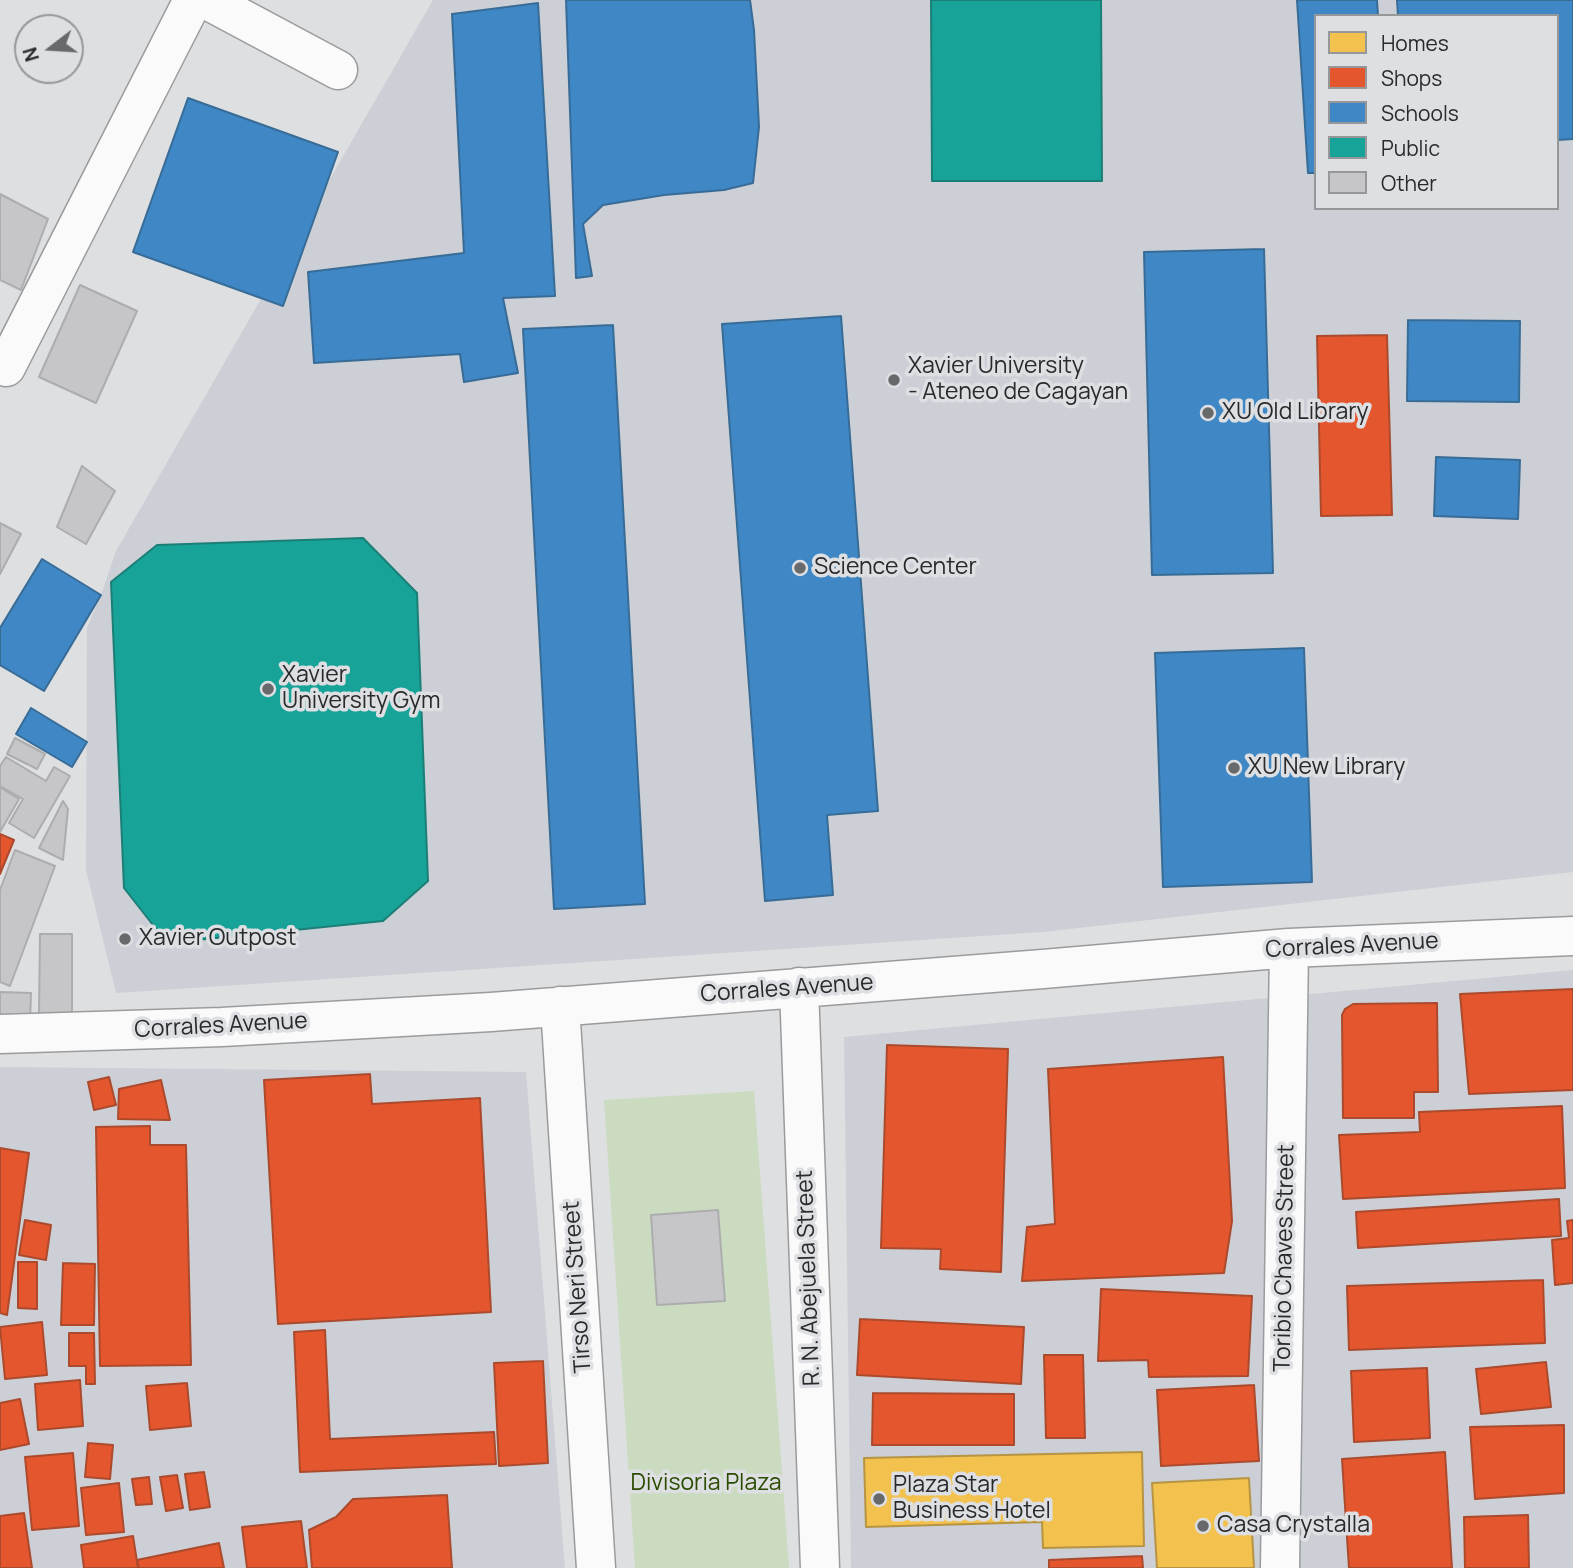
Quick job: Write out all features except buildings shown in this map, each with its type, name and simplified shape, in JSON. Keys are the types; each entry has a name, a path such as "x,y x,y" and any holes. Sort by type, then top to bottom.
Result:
{"street":[{"path":"6,367 193,0"},
{"path":"207,0 338,70"},
{"name":"Corrales Avenue","path":"0,1034 222,1027 491,1012 1289,948 1573,936"},
{"name":"Toribio Chaves Street","path":"1280,1568 1289,948"},
{"name":"R. N. Abejuela Street","path":"799,987 820,1568"},
{"name":"Tirso Neri Street","path":"560,1006 596,1568"}],"shaded area":[{"name":"Xavier University - Ateneo de Cagayan","path":"433,0 1573,0 1573,872 1043,932 116,993 86,870 87,628 116,551"},
{"path":"1573,970 1573,1568 851,1568 844,1037"},
{"path":"0,1067 526,1072 565,1568 0,1568"}],"green space":[{"name":"Divisoria Plaza","path":"754,1091 789,1568 635,1568 604,1100"}],"place":[{"name":"Xavier University - Ateneo de Cagayan","path":"894,380"},
{"name":"XU Old Library","path":"1208,413"},
{"name":"Science Center","path":"800,568"},
{"name":"Xavier University Gym","path":"268,689"},
{"name":"XU New Library","path":"1234,768"},
{"name":"Xavier Outpost","path":"125,939"},
{"name":"Plaza Star Business Hotel","path":"879,1499"},
{"name":"Casa Crystalla","path":"1203,1526"}]}
